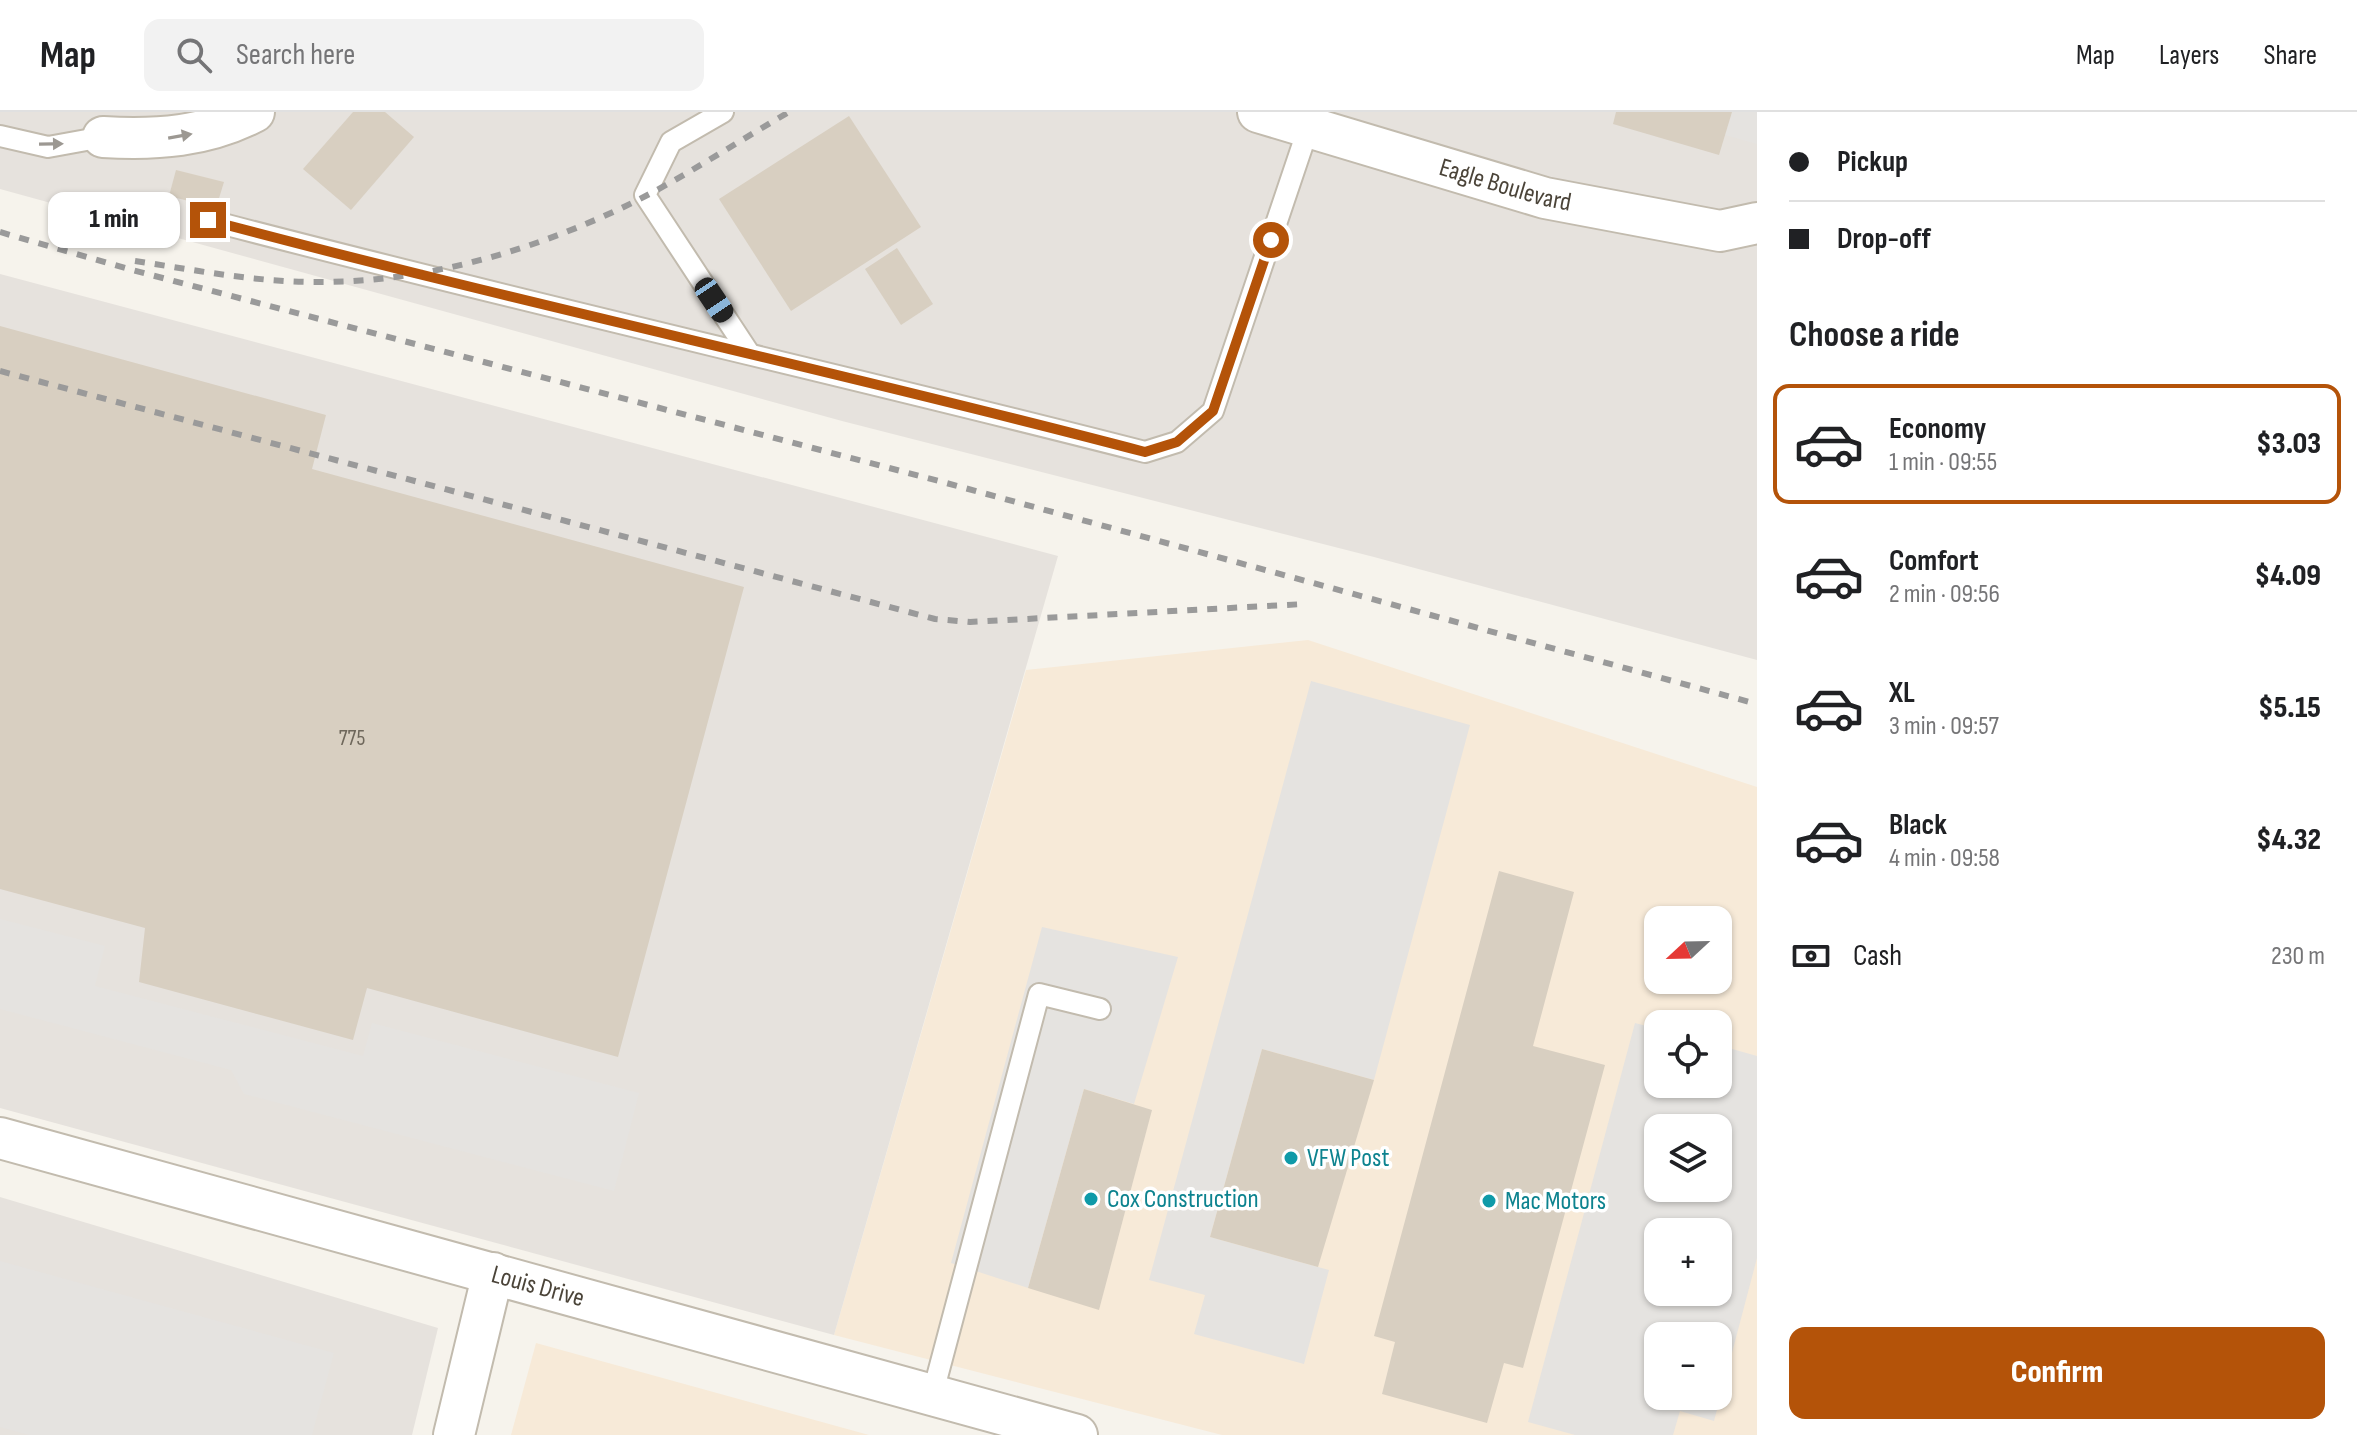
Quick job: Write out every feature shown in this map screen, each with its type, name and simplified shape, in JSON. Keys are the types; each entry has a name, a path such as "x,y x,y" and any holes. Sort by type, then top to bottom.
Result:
{"street":[{"path":"103,137 165,139 232,123 254,112"},
{"name":"Eagle Boulevard","path":"1258,112 1545,198 1720,231 1757,223"},
{"name":"Louis Drive","path":"0,1138 1077,1435"},
{"path":"454,1435 493,1273"}],"lane":[{"path":"723,112 671,142 645,195 749,353"},
{"path":"208,220 426,277 749,353 1145,452 1177,442 1213,411 1309,126"},
{"path":"0,136 48,147 103,137"},
{"path":"932,1396 1039,994 1100,1009"}],"shaded area":[{"path":"0,112 1757,112 1757,660 1374,557 842,421 0,189"},
{"path":"1732,112 1757,112 1757,144 1725,135"},
{"path":"0,274 1058,556 834,1335 0,1108"},
{"path":"1308,640 1757,787 1757,1435 1222,1435 834,1335 1026,670"},
{"path":"1311,681 1470,725 1374,1080 1262,1049 1210,1237 1329,1270 1304,1364 1194,1334 1205,1295 1149,1280"},
{"path":"0,919 105,946 95,986 363,1056 372,1023 639,1093 614,1191 244,1094 231,1070 0,1009"},
{"path":"1042,927 1178,957 1134,1104 1084,1089 1028,1288 951,1263"},
{"path":"1635,1023 1644,1025 1644,1098 1732,1098 1732,1049 1757,1056 1757,1258 1732,1353 1732,1322 1644,1322 1644,1410 1717,1410 1714,1421 1680,1411 1673,1435 1575,1435 1528,1422"},
{"path":"0,1197 438,1328 412,1435 0,1435"},
{"path":"0,1261 334,1353 312,1435 29,1435 0,1427"},
{"path":"536,1343 869,1435 511,1435"}],"building":[{"path":"353,112 385,112 414,137 351,210 303,169"},
{"path":"1616,112 1732,112 1719,155 1613,124"},
{"path":"849,116 921,227 791,311 719,199"},
{"path":"176,170 224,182 216,208 169,196"},
{"path":"897,248 933,304 901,325 865,269"},
{"path":"0,326 326,415 312,469 744,587 618,1057 367,988 353,1040 139,982 145,928 0,889"},
{"name":"Mac Motors","path":"1499,871 1574,892 1533,1046 1605,1065 1523,1368 1504,1363 1487,1423 1382,1394 1395,1342 1374,1336"},
{"name":"VFW Post","path":"1262,1049 1374,1080 1318,1267 1210,1237"},
{"name":"Cox Construction","path":"1084,1089 1152,1110 1099,1310 1028,1288"}],"railway":[{"path":"135,261 225,275 316,282 357,281 438,270 518,249 595,220 672,182 789,112"},
{"path":"0,232 132,270 939,481 1757,704"},
{"path":"0,371 935,619 970,622 1304,604"}],"place":[{"name":"VFW Post","path":"1291,1158"},
{"name":"Cox Construction","path":"1091,1199"},
{"name":"Mac Motors","path":"1489,1201"}],"route":[{"path":"208,220 412,274 946,400 1145,452 1177,442 1213,411 1271,240"}]}
